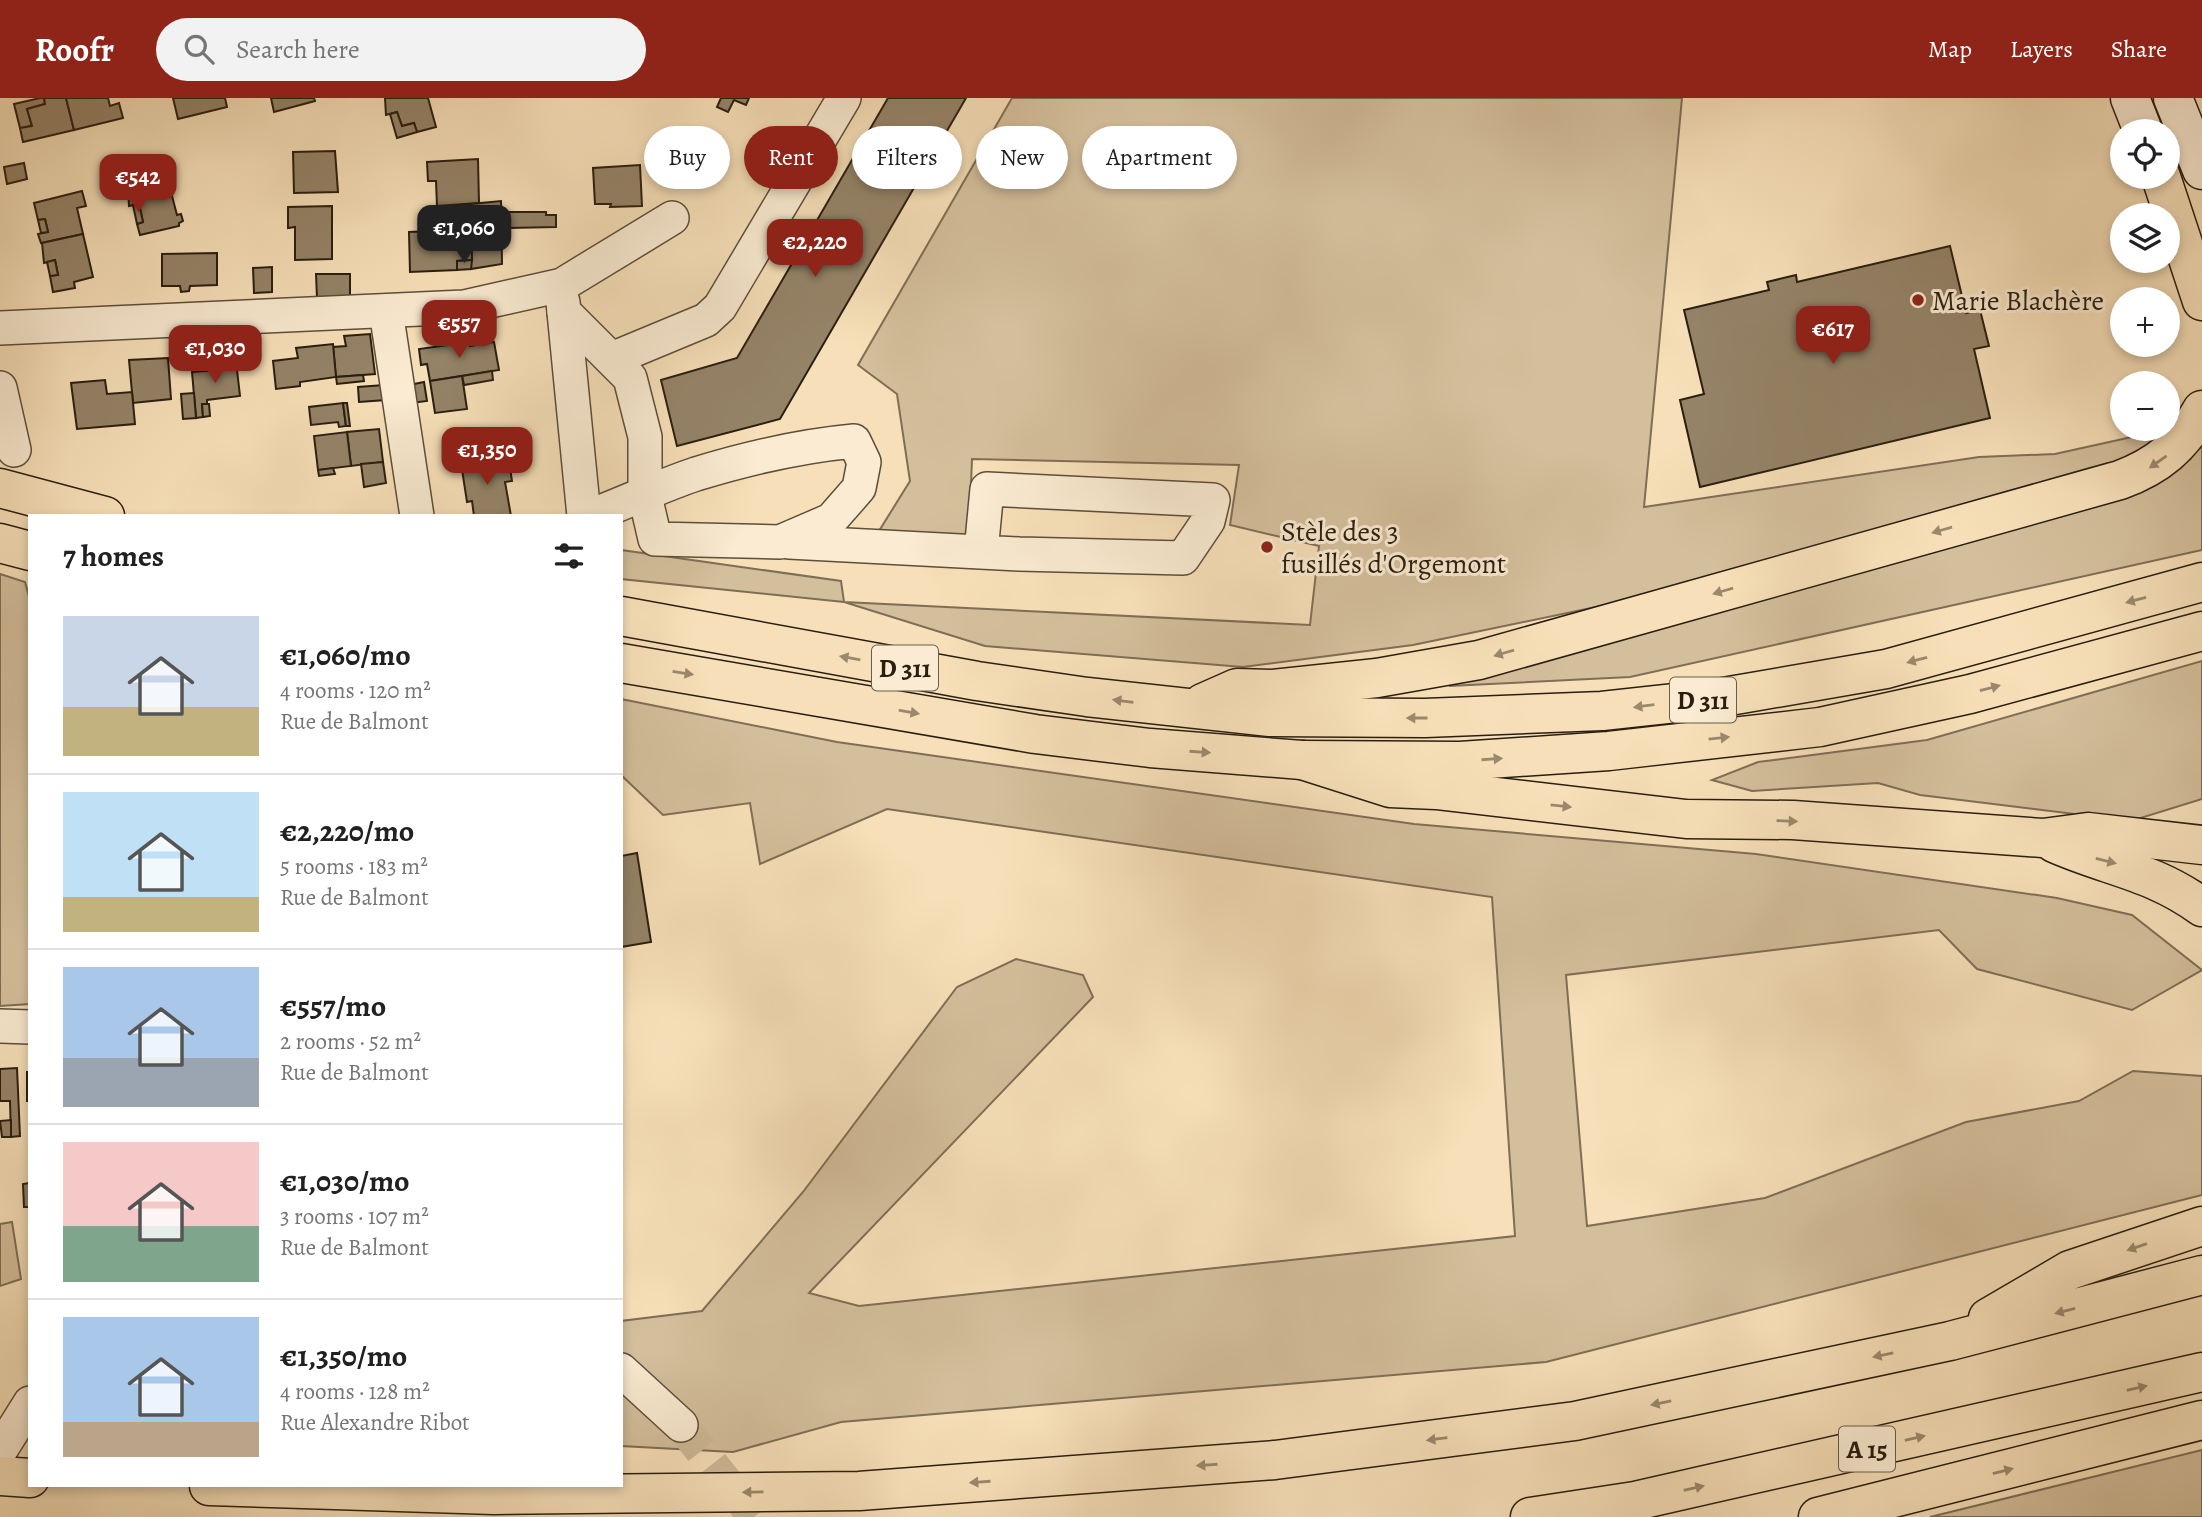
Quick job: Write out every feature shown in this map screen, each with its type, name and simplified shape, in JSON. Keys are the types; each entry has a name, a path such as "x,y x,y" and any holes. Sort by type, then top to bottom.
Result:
{"main road":[{"path":"2130,98 2138,119"},
{"path":"2173,98 2202,170"},
{"path":"2165,189 2202,301"},
{"path":"1191,709 1237,688 1273,689 1377,678 1479,660 2120,480 2145,471 2174,450 2202,410"},
{"path":"0,488 98,514"},
{"path":"0,543 28,550"},
{"name":"D 311","path":"623,616 977,681 1191,709 1270,717 1425,718 1602,711 1698,700 1886,668 2202,582"},
{"path":"1302,760 1460,761 1609,751 1820,727 1970,694 2202,631"},
{"name":"D 311","path":"623,663 1035,734 1150,748 1302,760 1390,788 1436,790 1686,819 1793,820 2043,838 2088,832 2202,845"},
{"name":"D 311","path":"2043,838 2084,856 2145,874 2202,908"},
{"path":"1950,1340 2070,1270 2202,1226"},
{"path":"241,1487 494,1495 859,1491 1275,1460 1576,1421 1950,1340 2202,1275"},
{"name":"A 15","path":"1530,1517 1635,1502 2202,1372"},
{"path":"1818,1517 2202,1420"},
{"path":"0,1476 28,1478"}],"street":[{"path":"612,359 706,320 720,307 844,98"},
{"path":"0,328 464,307 563,299 672,218"},
{"path":"563,299 630,378 645,437 645,496 655,538 780,541 981,552 1183,558 1208,521 1213,500 987,489 981,552"},
{"path":"563,299 584,514"},
{"path":"386,311 417,514"},
{"path":"0,388 14,450"},
{"path":"596,514 693,475 785,450 854,441 864,461 859,488 831,520 780,541"},
{"path":"0,1027 28,1027"},
{"path":"623,1372 681,1425"},
{"path":"0,1451 28,1406"}],"shaded area":[{"path":"1012,98 1682,98 1644,507 1979,457 2055,454 2114,441 2154,441 2123,467 2108,463 1639,598 1413,645 1243,667 985,646 844,602 1310,625 1319,546 1230,525 1239,465 972,459 969,538 879,531 910,481 897,394 858,365 960,189 962,189 976,160 976,189 1068,189 1068,126 996,126"},
{"path":"2193,448 2202,448 2202,550 1630,677 1449,686 1643,629"},
{"path":"623,550 841,581 844,602 623,579"},
{"path":"0,574 25,582 28,593 28,1004 0,1006"},
{"path":"2202,661 2202,799 2131,821 1920,795 1878,783 1752,791 1712,780 1758,762 1927,740"},
{"path":"623,699 837,742 1414,824 1756,854 2057,898 2132,915 2202,970 2132,1010 1977,969 1939,930 1566,975 1587,1226 1765,1198 1966,1122 2079,1101 2133,1071 2202,1076 2202,1195 1546,1362 841,1422 733,1452 623,1446 623,1321 702,1311 803,1192 957,987 1016,959 1083,975 1093,997 809,1293 859,1306 1515,1236 1492,897 887,809 760,864 750,803 663,815 623,777"},
{"path":"12,1222 21,1279 0,1286 0,1224"},
{"path":"2202,1450 2202,1517 1930,1517"}],"building":[{"path":"44,98 45,104 27,109 32,126 20,128 14,104"},
{"path":"44,98 66,98 74,130 23,142 20,128 32,126 27,109 45,104"},
{"path":"66,98 108,98 110,106 119,103 123,118 74,130"},
{"path":"173,98 225,98 227,107 178,119"},
{"path":"271,98 314,98 315,101 274,112"},
{"path":"385,98 428,98 436,127 417,132 414,123 402,126 397,112 386,115"},
{"path":"721,98 749,98 746,105 734,100 728,112 717,107"},
{"path":"888,98 966,98 950,126 872,126"},
{"path":"397,112 402,126 414,123 417,132 397,138 390,114"},
{"path":"335,151 338,192 294,193 293,152"},
{"path":"478,159 479,203 437,206 436,181 428,181 427,162"},
{"path":"852,160 852,189 913,189 780,419 677,446 661,380 737,358 835,189 838,189 838,184"},
{"path":"24,163 27,179 7,184 4,167"},
{"path":"640,165 642,206 610,207 611,204 595,204 593,168"},
{"path":"167,177 177,215 181,214 183,221 179,226 140,235 137,224 143,222 139,204 129,206 128,186"},
{"path":"82,191 86,206 77,208 83,234 41,243 38,234 48,232 45,219 38,220 34,203"},
{"path":"501,201 502,264 471,269 471,204"},
{"path":"139,204 143,222 137,224 133,205"},
{"path":"471,204 472,260 457,261 457,270 410,272 409,232 456,230 456,226 461,226 460,205"},
{"path":"332,206 332,259 295,260 295,227 288,228 288,207"},
{"path":"501,212 506,212 507,228 502,228"},
{"path":"506,212 546,212 546,215 556,215 556,227 507,228"},
{"path":"45,219 48,232 41,233 38,220"},
{"path":"83,234 93,277 74,282 75,288 53,292 50,276 58,275 55,260 44,263 42,243"},
{"path":"1950,246 1966,313 1980,310 1989,346 1974,349 1990,418 1700,487 1680,400 1704,394 1684,310 1769,290 1767,282 1796,275 1797,282"},
{"path":"217,253 217,285 190,286 189,291 181,292 180,286 162,286 162,254"},
{"path":"55,260 58,275 50,276 47,262"},
{"path":"472,260 471,269 457,270 457,261"},
{"path":"272,267 272,292 254,293 253,268"},
{"path":"316,274 350,274 350,296 317,298"},
{"path":"370,334 375,374 336,377 333,347 346,346 344,336"},
{"path":"468,334 470,342 452,344 451,337"},
{"path":"470,342 470,346 494,342 499,370 430,381 427,364 421,365 419,349"},
{"path":"333,344 336,377 300,382 300,386 276,389 273,361 298,358 296,348"},
{"path":"168,358 171,399 133,403 129,360"},
{"path":"236,361 240,396 207,400 207,404 202,404 203,417 196,418 192,372 218,370 218,364"},
{"path":"492,371 493,380 464,385 462,376"},
{"path":"363,375 364,381 337,384 336,377"},
{"path":"462,376 467,409 435,413 430,381"},
{"path":"105,380 107,394 132,392 135,424 77,429 71,383"},
{"path":"424,382 427,401 412,403 409,385"},
{"path":"384,385 386,400 359,402 358,387"},
{"path":"194,393 196,418 183,419 181,394"},
{"path":"343,403 346,426 339,427 338,422 311,425 309,407"},
{"path":"343,403 347,403 350,426 346,426"},
{"path":"202,404 209,404 210,416 203,417"},
{"path":"379,429 383,462 351,466 347,432"},
{"path":"347,432 351,466 318,470 314,436"},
{"path":"501,457 503,469 510,468 512,481 505,482 511,514 474,514 472,501 467,502 461,463"},
{"path":"383,462 386,483 364,487 361,464"},
{"path":"333,468 335,474 319,476 318,470"},
{"path":"637,853 651,942 623,947 623,856"},
{"path":"17,1068 20,1136 11,1137 10,1101 0,1101 0,1069"},
{"path":"11,1120 11,1137 2,1137 0,1121"},
{"path":"28,1183 28,1207 24,1207 23,1184"}],"tunnel":[{"path":"681,1425 754,1517"}],"place":[{"name":"Marie Blachère","path":"1918,300"},
{"name":"Stèle des 3 fusillés d'Orgemont","path":"1267,547"}]}
